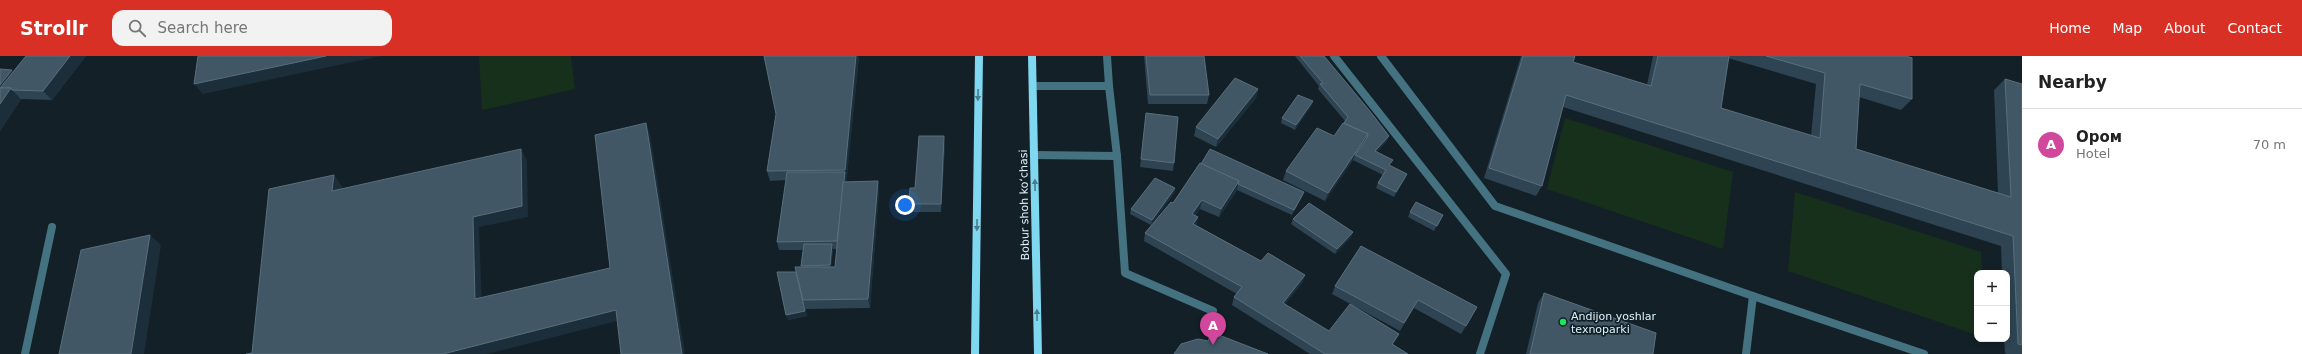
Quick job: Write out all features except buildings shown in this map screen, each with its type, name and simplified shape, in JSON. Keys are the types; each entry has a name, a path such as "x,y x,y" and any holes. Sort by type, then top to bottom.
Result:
{"main road":[{"path":"976,354 979,56"},
{"name":"Bobur shoh koʻchasi","path":"1032,56 1038,354"}],"street":[{"path":"1107,56 1117,156 1124,273 1213,310"},
{"path":"1334,56 1506,274 1480,354"},
{"path":"1381,56 1495,206 1752,296 1924,354"},
{"path":"1033,86 1109,86"},
{"path":"1034,155 1117,156"},
{"path":"25,354 52,227"},
{"path":"1746,354 1752,296"}],"green space":[{"path":"479,56 571,56 575,89 482,110"},
{"path":"1565,118 1733,172 1723,249 1547,189"},
{"path":"1795,192 1981,252 1982,270 1974,270 1974,334 1788,271"}],"place":[{"name":"Andijon yoshlar texnoparki","path":"1563,322"},
{"name":"Ором","path":"1213,345"}]}
